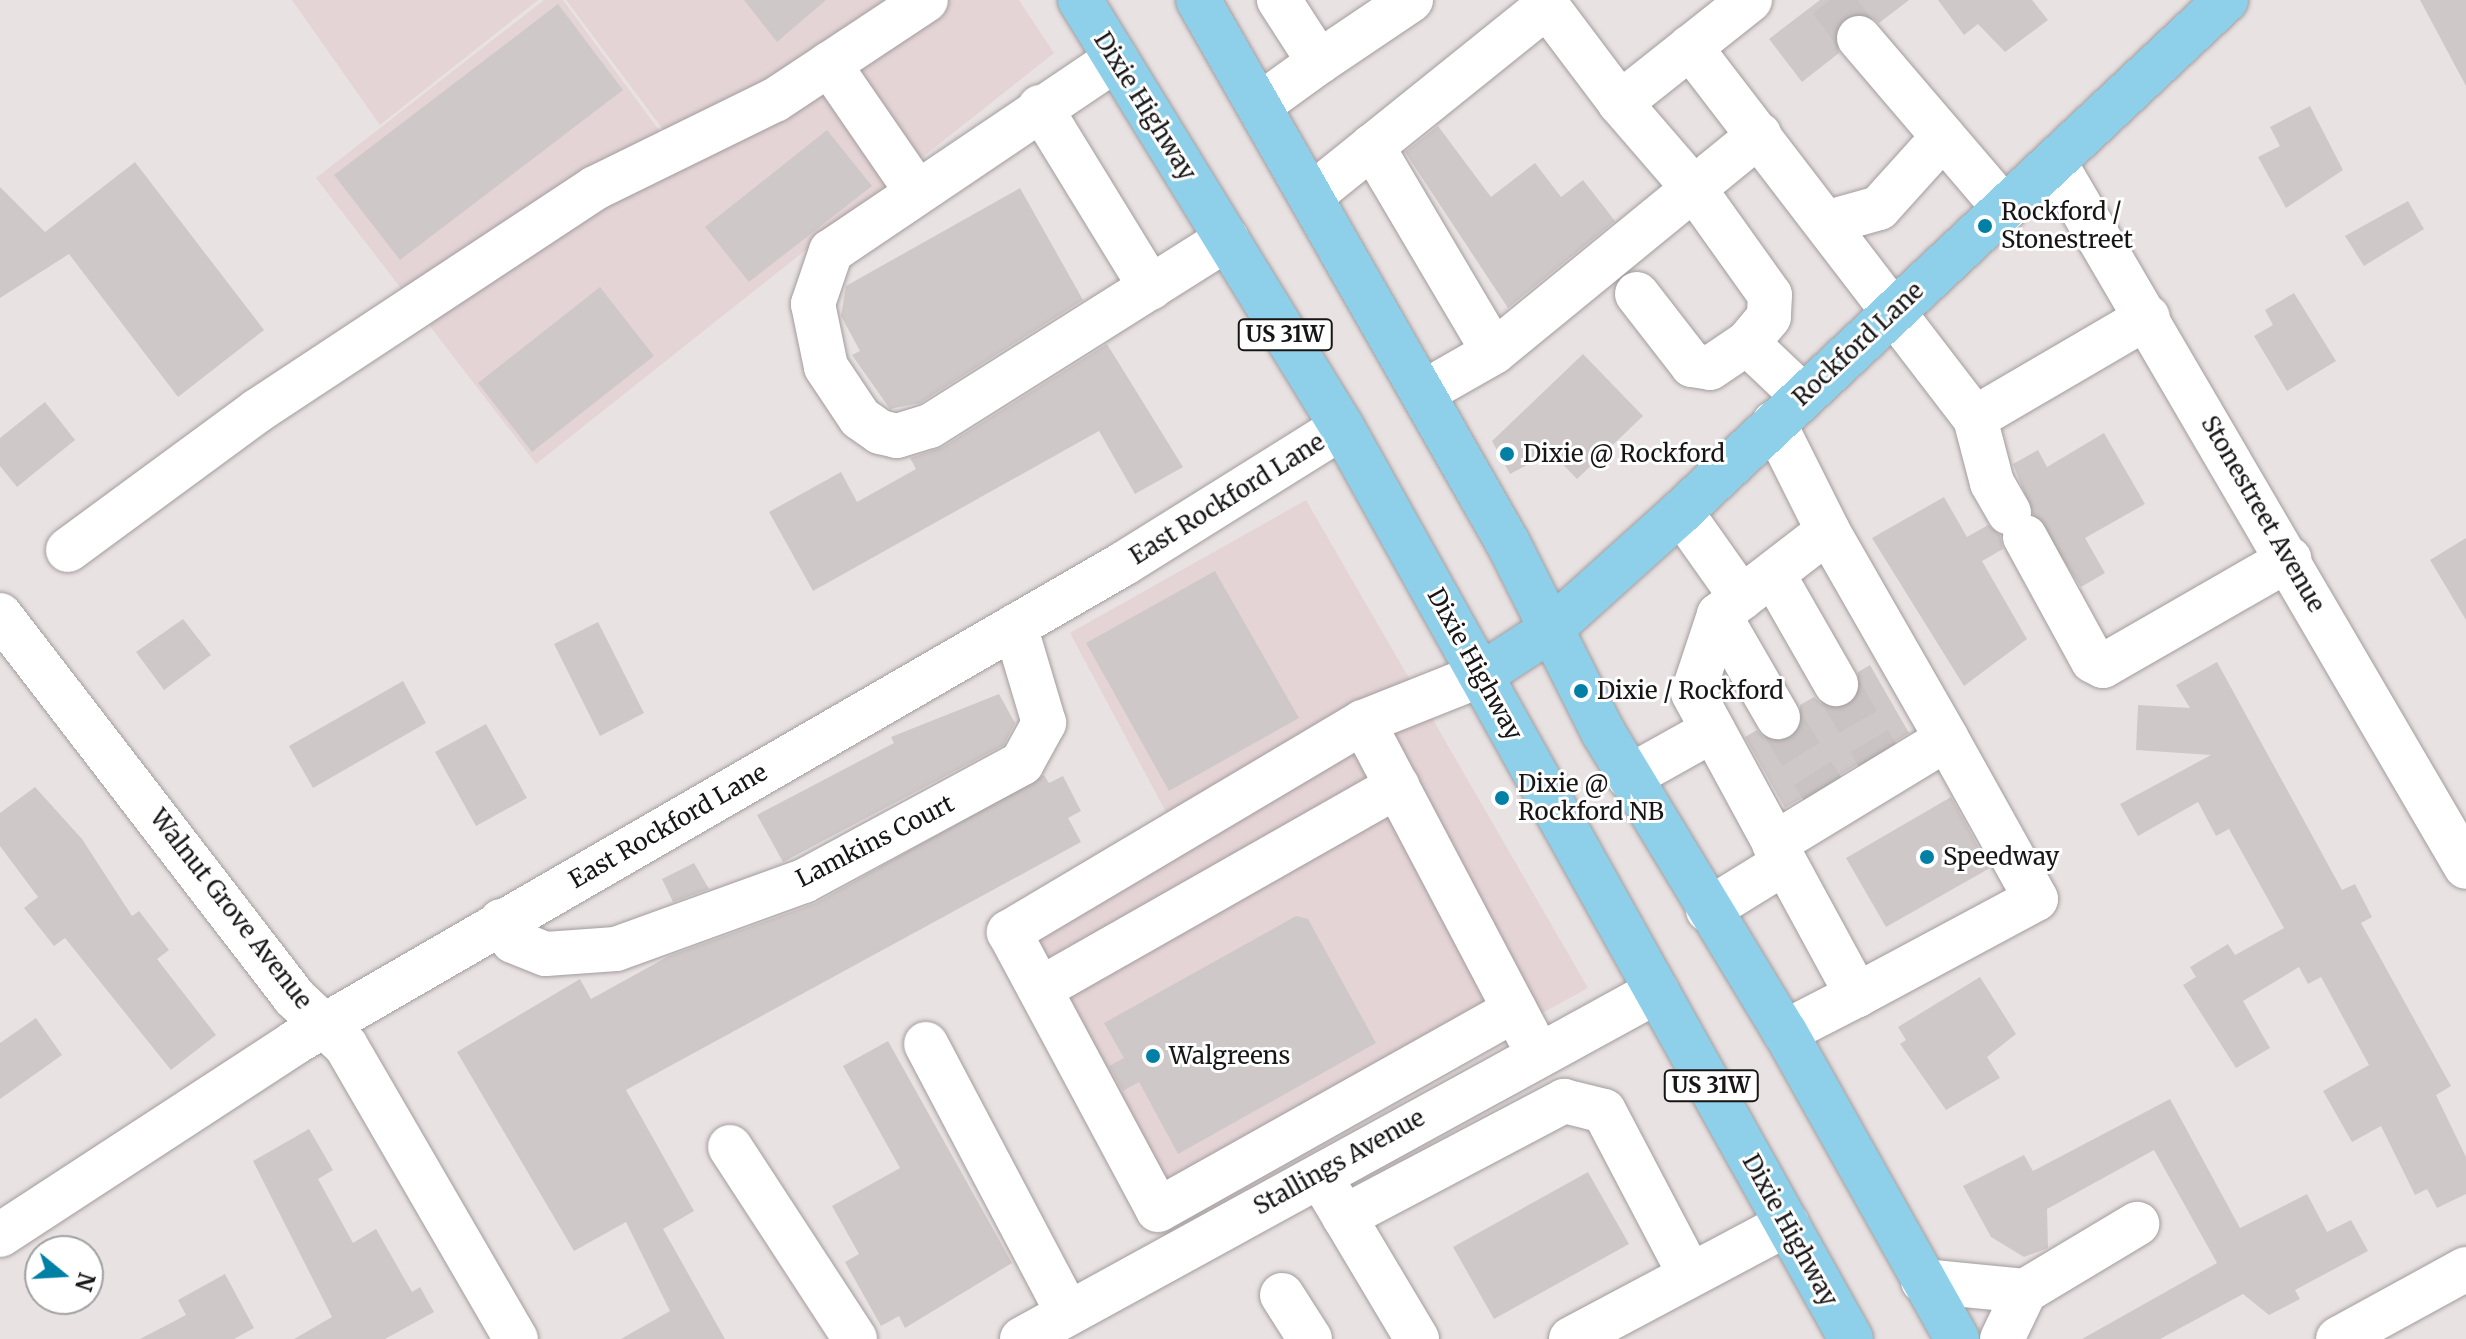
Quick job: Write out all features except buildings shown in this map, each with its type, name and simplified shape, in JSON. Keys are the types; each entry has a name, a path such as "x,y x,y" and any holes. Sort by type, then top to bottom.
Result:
{"main road":[{"name":"Dixie Highway","path":"1080,0 1342,427 1851,1339"},
{"name":"Rockford Lane","path":"1481,675 1550,630 1681,512 2226,0"},
{"path":"1209,4 1261,104 1424,392 1629,777 1785,1032 1957,1339"}],"street":[{"path":"68,550 257,411 595,188 775,100 926,0"},
{"path":"1279,0 1319,62"},
{"path":"1261,104 1411,0"},
{"path":"1620,103 1750,0"},
{"path":"1313,194 1547,6 1620,103 1695,190 1770,295 1769,317 1747,343 1710,368 1692,365 1637,294"},
{"path":"1859,38 2005,209"},
{"path":"1690,47 1897,307 1975,418 1992,483 2093,661 2103,666 2289,559"},
{"path":"1116,59 915,189 831,251 813,304 826,367 860,418 880,432 897,436 930,426 1227,239"},
{"path":"829,64 915,189"},
{"path":"1040,107 1151,288"},
{"path":"1424,392 1494,352 1759,135"},
{"path":"1829,222 1879,208 1943,137"},
{"path":"1372,146 1494,352"},
{"name":"Stonestreet Avenue","path":"2055,163 2148,317 2466,867"},
{"path":"1975,418 2148,317"},
{"path":"1747,343 1788,410 1828,531 2036,899 1785,1032"},
{"name":"East Rockford Lane","path":"0,1235 325,1026 501,921 1015,626 1342,427"},
{"path":"1681,512 1745,596 1836,684"},
{"path":"1828,531 1745,596 1693,693 1857,995"},
{"path":"1745,596 1778,717"},
{"name":"Walnut Grove Avenue","path":"0,615 294,997 346,1046 516,1339"},
{"name":"Lamkins Court","path":"501,921 513,941 546,954 616,949 804,881 1022,763 1044,723 1015,626"},
{"path":"1481,675 1363,722 1009,932 1158,1210 1515,1010"},
{"path":"1363,722 1538,1054"},
{"path":"1629,777 1713,730"},
{"path":"1708,910 1779,854 1828,799 1884,766 1947,739"},
{"path":"1040,989 1397,786"},
{"name":"Stallings Avenue","path":"1022,1339 1318,1173 1657,991"},
{"path":"926,1044 1068,1313"},
{"path":"1344,1217 1564,1101 1604,1111 1690,1275"},
{"path":"730,1147 855,1339"},
{"path":"1318,1173 1417,1339"},
{"path":"1571,1339 1787,1224"},
{"path":"2002,1339 2025,1291 2137,1224"},
{"path":"2338,1339 2466,1269"},
{"path":"1923,1281 2025,1291"},
{"path":"1282,1295 1310,1339"}],"shaded area":[{"path":"292,0 538,0 380,125"},
{"path":"544,0 563,0 678,156 944,0 1019,0 1054,53 536,464 316,178"},
{"path":"566,0 910,0 668,136"},
{"path":"1306,500 1588,988 1147,1230 985,922 1166,812 1070,633"}],"tunnel":[{"path":"1830,0 1859,38"},
{"path":"1836,684 1879,758"},
{"path":"1778,717 1823,790"}],"place":[{"name":"Rockford / Stonestreet","path":"1985,226"},
{"name":"Dixie @ Rockford","path":"1507,454"},
{"name":"Dixie / Rockford","path":"1581,691"},
{"name":"Dixie @ Rockford NB","path":"1502,798"},
{"name":"Speedway","path":"1927,857"},
{"name":"Walgreens","path":"1153,1056"}]}
